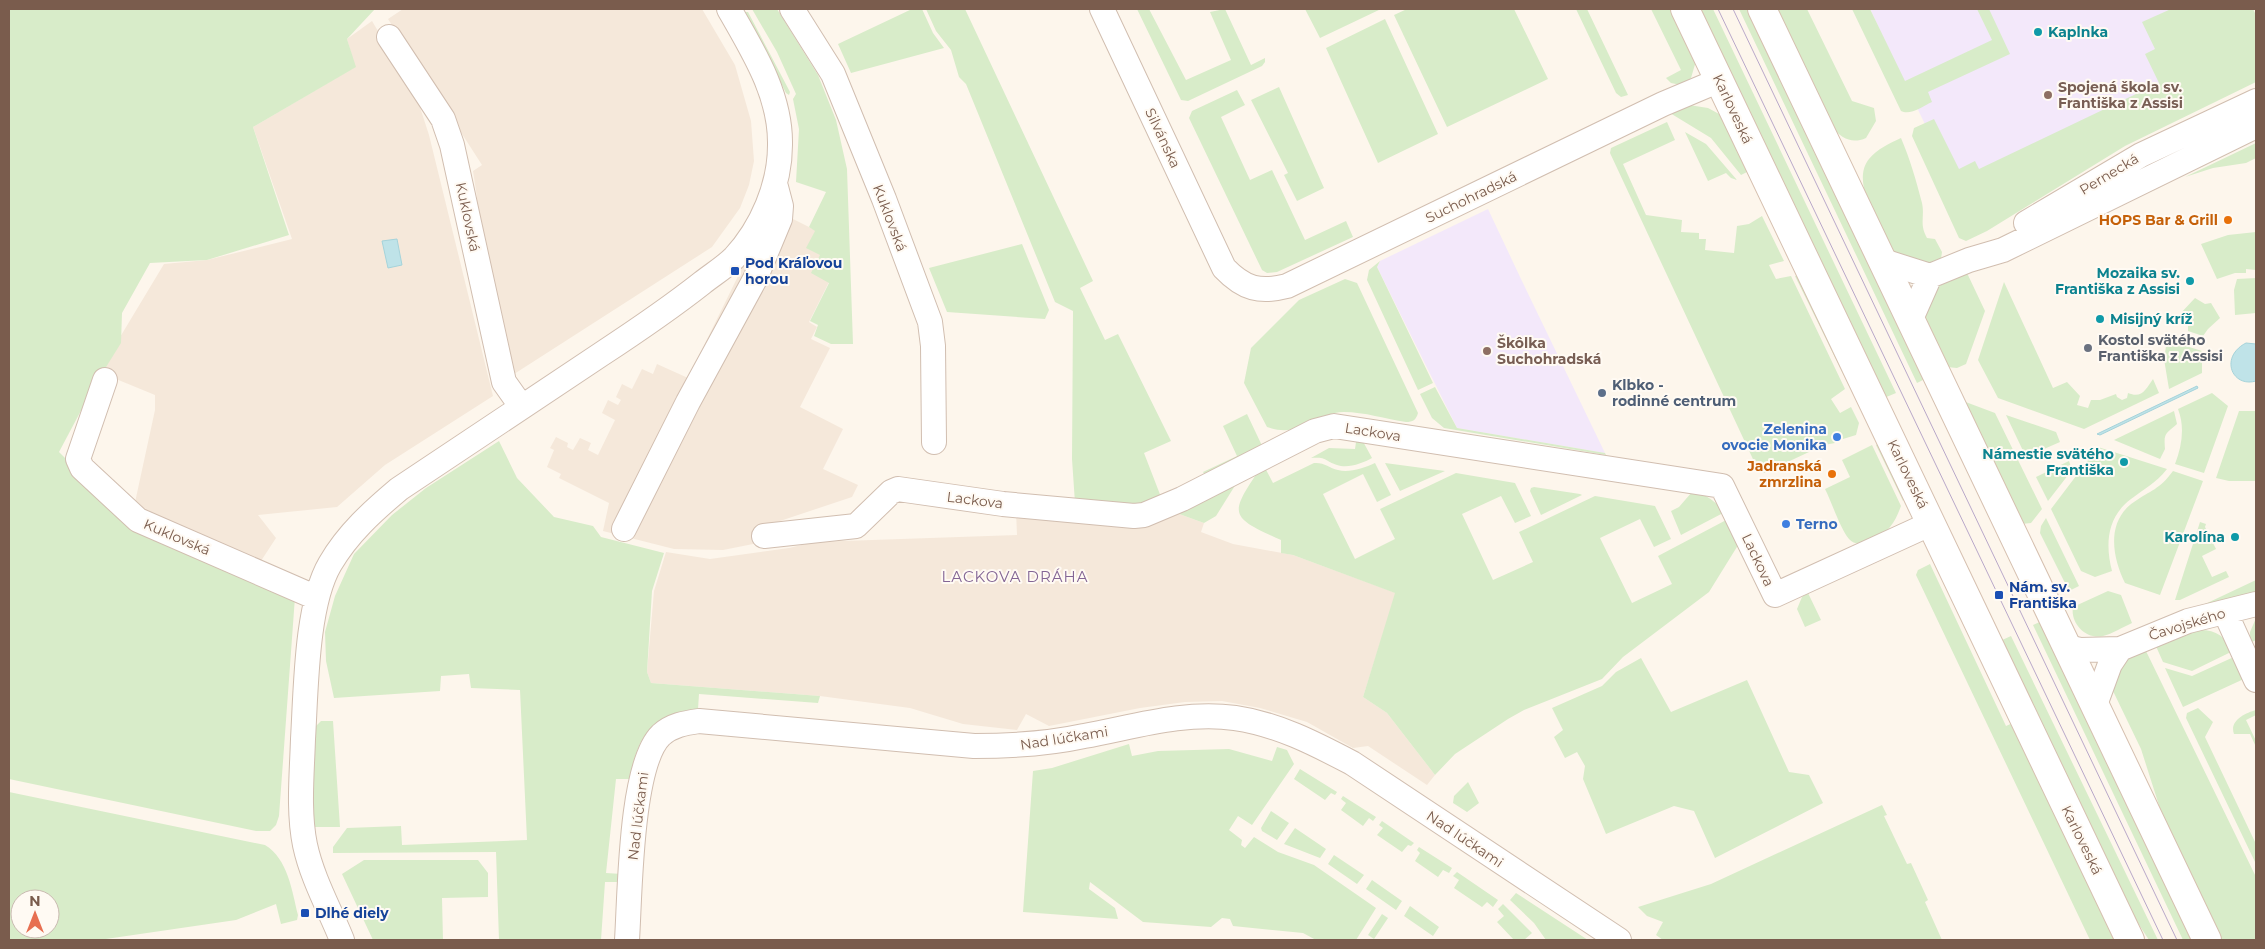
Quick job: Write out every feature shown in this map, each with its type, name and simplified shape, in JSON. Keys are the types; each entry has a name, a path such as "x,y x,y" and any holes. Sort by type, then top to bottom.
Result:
{"main road":[{"name":"Karloveská","path":"1685,9 2130,940"},
{"path":"1762,9 2207,940"}],"street":[{"path":"342,940 305,846 302,819 306,677 317,598 329,565 346,540 365,518 399,489 521,406 656,318 734,258 760,219 775,183 780,146 779,117 771,90 757,59 729,9"},
{"name":"Kuklovská","path":"792,9 833,74 884,199 930,322 933,346 934,442"},
{"name":"Silvánska","path":"1102,9 1224,268"},
{"name":"Kuklovská","path":"389,37 443,119 452,145 504,382 521,406"},
{"name":"Suchohradská","path":"1224,268 1235,280 1252,288 1270,290 1287,286 1663,104 1720,80"},
{"name":"Pernecká","path":"1969,260 2141,155 2256,101"},
{"name":"Pernecká","path":"1930,276 1969,260 2003,250 2256,126"},
{"path":"624,529 688,402 755,278 780,219 781,206 775,183"},
{"path":"1883,261 1930,276 1911,320"},
{"name":"Kuklovská","path":"105,380 78,459 82,468 138,520 317,598"},
{"name":"Lackova","path":"764,536 856,526 891,492 898,489 1003,504 1134,516 1144,515 1197,492 1315,431 1334,426 1722,486 1775,595 1932,523"},
{"name":"Čavojského","path":"2120,649 2166,628 2256,604"},
{"path":"2225,612 2256,680"},
{"path":"2067,647 2087,650 2120,649"},
{"path":"2095,705 2110,664 2120,649"},
{"name":"Nad lúčkami","path":"627,940 632,862 643,769 650,751 660,736 677,725 699,721 974,746 1011,746 1084,737 1160,720 1194,716 1233,718 1284,731 1314,742 1352,763 1619,940"}],"shaded area":[{"path":"403,9 702,9 735,65 751,121 754,161 749,185 740,208 712,247 511,376 472,200 477,197 473,171 482,165 388,19"},
{"name":"Spojená škola sv. Františka z Assisi","path":"1870,9 2248,9 2256,25 1962,202"},
{"path":"372,21 416,95 429,135 493,396 385,465 337,507 258,515 276,538 259,564 134,507 155,410 155,395 99,372 164,264 207,260 292,239 253,127 355,67 347,39"},
{"name":"Škôlka Suchohradská","path":"1488,209 1605,453 1457,428 1377,267 1380,261"},
{"path":"791,218 815,230 829,282 809,322 817,327 811,339 830,348 800,407 843,429 823,469 858,485 852,497 756,529 758,543 723,550 674,549 603,531 609,503 559,478 561,474 547,467 554,450 550,448 556,437 568,443 567,447 573,450 580,438 591,443 588,450 598,455 615,420 602,413 608,400 618,405 621,400 616,397 622,384 632,389 642,369 653,374 657,364 688,378 744,264"},
{"path":"1016,511 1171,511 1204,523 1201,532 1233,544 1293,555 1396,593 1363,697 1387,713 1435,775 1427,785 1368,746 1353,748 1307,722 1260,708 1222,701 1185,702 1140,708 1049,726 1026,714 1017,730 963,724 910,708 820,696 651,683 647,672 654,591 666,552 710,559 789,548 814,542 1017,535"}],"green space":[{"path":"9,9 375,9 347,39 356,67 253,127 289,235 207,260 150,263 122,313 121,343 93,388 59,452 133,526 295,597 279,816 276,825 270,831 256,831 9,779"},
{"path":"752,9 777,9 818,75 836,120 847,169 853,344 831,344 814,336 818,325 810,321 829,283 811,273 820,255 806,248 815,231 809,227 826,192 796,182 799,129 793,99 796,94 777,52"},
{"path":"912,9 922,9 933,33 944,48 851,73 838,44"},
{"path":"926,9 965,9 1093,281 1080,288 1105,340 1118,334 1171,441 1144,453 1161,497 1142,507 1075,503 1072,459 1073,311 1055,302 966,84 959,77 951,50 936,31"},
{"path":"1137,9 1149,9 1186,80 1231,60 1210,12 1225,9 1251,65 1265,58 1265,62 1262,66 1188,101 1181,100"},
{"path":"1305,9 1381,9 1320,38"},
{"path":"1407,9 1514,9 1548,79 1447,127 1394,15"},
{"path":"1576,9 1587,9 1628,95 1621,97 1616,93"},
{"path":"1651,9 1672,9 1696,61 1691,78 1681,85 1671,83 1666,78 1681,70"},
{"path":"1698,9 1713,9 1896,393 1884,398"},
{"path":"1739,9 1750,9 1927,378 1917,383"},
{"path":"1776,9 1807,9 1852,101 1874,108 1876,121 1866,138 1856,141 1847,139 1832,127"},
{"path":"1852,9 1870,9 1905,81 1992,40 1977,9 1989,9 2010,54 1928,92 1932,102 1921,108 1908,112 1901,111"},
{"path":"2171,9 2253,9 2256,15 2256,82 2125,146 1987,231 1966,241 1959,238 1912,136 1914,128 1934,119 1959,169 1975,161 1979,169 2159,83 2145,54 2155,49 2142,22"},
{"path":"745,12 748,12 790,92 789,95 786,93"},
{"path":"1385,19 1438,134 1378,163 1326,48"},
{"path":"1279,87 1324,188 1297,201 1284,175 1288,173 1251,100"},
{"path":"1237,90 1245,105 1221,117 1250,180 1272,170 1305,240 1346,221 1353,237 1277,272 1267,273 1262,270 1189,118 1192,111"},
{"path":"1689,105 1708,108 1721,115 1751,170 1741,175 1711,138 1670,113"},
{"path":"1667,122 1675,140 1623,164 1646,215 1682,220 1681,232 1699,233 1699,239 1706,239 1705,250 1734,253 1737,226 1749,224 1762,216 1784,261 1769,265 1776,279 1791,276 1845,389 1831,399 1840,413 1851,407 1859,423 1856,435 1843,439 1840,432 1831,436 1835,443 1824,445 1764,473 1759,472 1610,153 1611,148"},
{"path":"1685,132 1706,144 1737,180 1731,178 1726,173 1708,181"},
{"path":"1901,138 1913,170 1922,203 1925,233 1927,238 1935,239 1942,252 1941,259 1935,263 1922,265 1907,261 1890,249 1865,192 1864,169 1869,159 1880,149"},
{"path":"2256,143 2256,158 2246,163 2213,168 2185,177"},
{"path":"2256,232 2256,270 2246,269 2246,273 2235,273 2217,279 2201,244 2228,235"},
{"path":"1022,244 1049,310 1045,319 947,312 929,268"},
{"path":"1380,261 1377,267 1433,383 1418,390 1367,280 1369,270"},
{"path":"1967,273 1985,311 1966,364 1957,368 1947,367 1924,317 1937,287"},
{"path":"1800,275 1852,382 1849,386 1795,276"},
{"path":"2256,278 2256,313 2235,315 2234,290 2237,279"},
{"path":"1345,279 1357,283 1418,413 1415,419 1406,422 1367,414 1344,412 1323,416 1298,428 1289,430 1267,427 1244,383 1251,348 1299,300"},
{"path":"2004,282 2053,388 2067,382 2080,396 2077,405 2088,408 2091,400 2100,400 2116,394 2122,400 2127,398 2128,393 2133,395 2140,394 2153,379 2159,393 2084,429 1998,398 1978,360"},
{"path":"2195,298 2205,304 2211,303 2220,318 2203,336 2188,331 2188,325 2179,315"},
{"path":"2167,340 2202,351 2202,373 2169,389 2164,359"},
{"path":"1435,387 1457,428 1605,453 1606,455 1444,428 1432,418 1420,394"},
{"path":"2212,393 2228,406 2204,473 2175,464 2182,437 2178,409"},
{"path":"1963,401 1995,413 2042,509 2031,523 2021,524"},
{"path":"2174,411 2177,424 2166,435 2165,449 2160,459 2114,440"},
{"path":"2239,411 2256,411 2256,481 2229,481 2216,478"},
{"path":"1247,414 1265,452 1205,475 1203,472 1237,456 1223,426"},
{"path":"2006,415 2056,432 2060,442 2026,457"},
{"path":"1357,435 1360,436 1372,458 1351,466 1341,466 1323,459 1311,458 1329,448 1355,449"},
{"path":"499,441 517,478 554,517 593,526 601,537 664,553 652,591 647,672 651,683 820,696 818,703 699,694 698,709 655,727 646,735 636,753 630,779 616,779 606,873 622,874 620,882 605,882 601,940 499,940 496,852 333,853 333,847 347,828 401,826 402,845 527,840 520,690 471,688 469,674 441,676 440,691 334,698 326,661 325,632 335,596 354,554 392,515 426,488"},
{"path":"1879,443 1904,498 1903,501 1876,445"},
{"path":"1872,445 1901,506 1895,520 1887,531 1871,541 1859,543 1849,539 1839,522 1825,489 1850,477 1842,460"},
{"path":"2098,447 2167,469 2154,482 2123,506 2117,514 2110,532 2109,541 2112,571 2095,577 2081,571 2051,509"},
{"path":"2069,461 2072,470 2048,501 2036,477"},
{"path":"1314,463 1321,463 1338,470 1347,471 1375,463 1391,495 1377,502 1363,474 1323,494 1355,559 1395,539 1380,509 1456,473 1515,483 1531,516 1515,523 1501,496 1462,514 1493,580 1533,562 1519,532 1595,496 1655,506 1671,539 1654,547 1640,519 1600,538 1632,603 1672,584 1658,556 1730,518 1740,542 1709,592 1623,657 1602,679 1524,710 1508,719 1455,754 1435,775 1387,713 1363,697 1395,593 1293,555 1281,553 1281,540 1251,525 1243,519 1239,512 1239,504 1243,495 1261,467 1264,466 1273,483"},
{"path":"1385,463 1445,471 1400,491"},
{"path":"2173,471 2203,481 2160,595 2125,583 2117,562 2114,540 2115,529 2125,510 2159,486"},
{"path":"1241,476 1216,516 1204,523 1171,511"},
{"path":"1534,487 1582,495 1541,515 1530,491"},
{"path":"1692,492 1706,496 1725,512 1681,535 1671,511 1679,507"},
{"path":"2046,518 2079,586 2069,591 2040,533 2041,526"},
{"path":"2200,522 2206,524 2205,527 2216,549 2202,556 2212,577 2226,571 2229,577 2180,600 2175,600"},
{"path":"1930,564 2006,726 2015,722 2117,940 2090,940 1916,575 1918,570"},
{"path":"2256,580 2256,593 2203,605"},
{"path":"2108,591 2121,595 2132,623 2103,636 2097,637 2085,633 2074,619 2073,607"},
{"path":"1808,593 1821,620 1805,627 1797,609 1802,597"},
{"path":"2256,618 2256,640 2250,643 2250,632"},
{"path":"2042,621 2194,940 2183,940 2033,625"},
{"path":"2200,630 2211,631 2220,635 2233,651 2192,671 2163,662 2155,644"},
{"path":"2011,636 2158,940 2149,940 2126,905 2000,641"},
{"path":"2145,649 2256,877 2256,940 2221,940 2164,821 2141,749 2113,691 2113,679 2127,658"},
{"path":"2236,656 2246,678 2183,707 2165,668 2192,676"},
{"path":"1641,658 1671,712 1747,680 1789,772 1809,775 1823,803 1715,858 1694,811 1674,806 1606,834 1583,779 1585,766 1577,752 1565,758 1554,737 1563,730 1552,708 1602,686 1616,672"},
{"path":"2198,708 2213,722 2205,737 2256,844 2256,864 2186,718 2187,713"},
{"path":"2256,710 2256,715 2246,720 2256,741 2256,747 2250,734 2234,734 2233,729 2239,718"},
{"path":"321,721 333,721 340,827 313,827 311,816 314,728"},
{"path":"1129,744 1132,756 1158,751 1229,749 1272,761 1277,747 1287,750 1294,764 1252,825 1238,816 1229,830 1242,840 1241,845 1245,848 1254,837 1278,852 1314,865 1376,908 1356,940 1316,940 1303,933 1233,926 1230,919 1222,918 1211,927 1143,922 1090,882 1089,889 1115,908 1118,919 1023,912 1033,771 1052,768"},
{"path":"1300,769 1337,792 1335,795 1331,793 1325,800 1294,779"},
{"path":"1468,782 1479,803 1467,812 1453,803 1454,796"},
{"path":"9,792 265,845 273,851 284,867 298,915 297,920 281,924 276,904 236,920 99,940 9,940"},
{"path":"1343,796 1376,817 1373,821 1369,818 1363,826 1341,810 1346,803 1341,799"},
{"path":"1882,805 1887,815 1884,816 1907,864 1911,863 1928,900 1925,902 1942,940 1663,940 1656,935 1663,922 1647,916 1638,907 1711,884"},
{"path":"1271,811 1289,823 1277,840 1262,831 1261,828"},
{"path":"1382,821 1414,843 1411,846 1408,845 1402,852 1377,835 1383,828 1379,825"},
{"path":"1295,828 1326,849 1320,858 1284,844"},
{"path":"1419,847 1452,868 1449,873 1443,870 1438,877 1415,861 1420,853 1417,850"},
{"path":"1334,855 1364,875 1357,884 1328,864"},
{"path":"364,860 478,860 488,873 488,897 442,898 443,940 373,940 342,874"},
{"path":"1457,872 1498,900 1493,907 1487,902 1482,907 1454,888 1459,880 1453,876"},
{"path":"1372,880 1402,901 1396,910 1366,889"},
{"path":"1516,893 1588,940 1546,940 1534,923 1510,900"},
{"path":"1503,904 1532,933 1524,940 1514,940 1497,922 1504,916 1498,909"},
{"path":"1410,906 1439,927 1433,936 1404,916"},
{"path":"1382,914 1388,918 1374,939 1368,935"}],"water":[{"path":"397,239 402,265 388,268 382,241"},
{"path":"2246,343 2256,344 2256,381 2248,382 2241,380 2235,376 2232,370 2233,356"},
{"path":"2197,386 2198,388 2100,435 2097,434"}],"tram line":[{"path":"1718,9 2163,940"},
{"path":"1733,9 2177,940"}],"place":[{"name":"Kaplnka","path":"2038,32"},
{"name":"Spojená škola sv. Františka z Assisi","path":"2048,95"},
{"name":"HOPS Bar & Grill","path":"2228,220"},
{"name":"Pod Kráľovou horou","path":"735,271"},
{"name":"Mozaika sv. Františka z Assisi","path":"2190,281"},
{"name":"Misijný kríž","path":"2100,319"},
{"name":"Kostol svätého Františka z Assisi","path":"2088,348"},
{"name":"Škôlka Suchohradská","path":"1487,351"},
{"name":"Klbko - rodinné centrum","path":"1602,393"},
{"name":"Zelenina ovocie Monika","path":"1837,437"},
{"name":"Námestie svätého Františka","path":"2124,462"},
{"name":"Jadranská zmrzlina","path":"1832,474"},
{"name":"Terno","path":"1786,524"},
{"name":"Karolína","path":"2235,537"},
{"name":"Nám. sv. Františka","path":"1999,595"},
{"name":"Dlhé diely","path":"305,913"}],"district":[{"name":"LACKOVA DRÁHA","path":"1015,576"}]}
